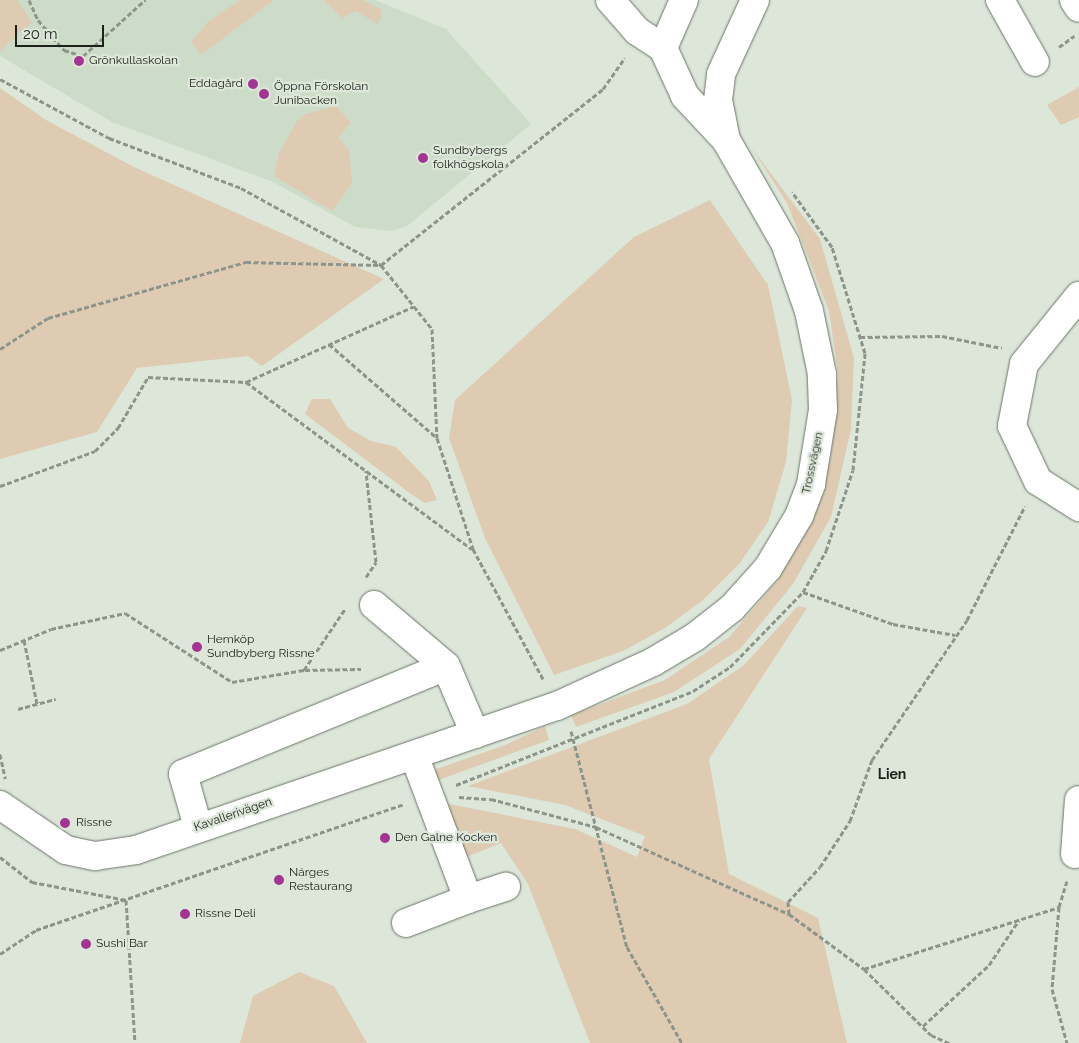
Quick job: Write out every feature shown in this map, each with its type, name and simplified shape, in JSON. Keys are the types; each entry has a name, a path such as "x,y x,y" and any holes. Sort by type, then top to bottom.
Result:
{"street":[{"path":"610,0 637,31 663,48 684,0"},
{"path":"726,140 718,100 721,74 755,0"},
{"path":"1000,0 1035,62"},
{"path":"1074,0 1079,8"},
{"name":"Trossvägen","path":"475,734 557,706 653,662 732,608 768,568 799,516 811,484 823,410 822,374 809,311 785,242 726,140 684,96 663,48"},
{"path":"1079,296 1024,364 1012,426 1038,481 1079,507"},
{"path":"361,599 446,666 475,734"},
{"path":"198,827 182,774 446,666"},
{"name":"Kavallerivägen","path":"0,805 66,850 95,856 136,850 198,827 475,734"},
{"path":"414,755 468,899"},
{"path":"1075,854 1079,800"},
{"path":"406,923 468,899 506,887"}],"path":[{"path":"28,0 38,20 64,50 83,56 145,0"},
{"path":"0,350 48,318 246,262 381,265 603,89 637,31"},
{"path":"0,79 109,138 241,188 381,265 432,329 437,438 473,549 576,740 627,947 682,1043"},
{"path":"0,954 36,930 428,796 576,740 694,692 730,667 803,592 826,552 853,470 865,353 832,247 787,186"},
{"path":"0,486 95,451 118,428 148,376 246,382 414,306"},
{"path":"860,337 942,336 1032,354"},
{"path":"329,344 437,438"},
{"path":"246,382 473,549"},
{"path":"0,650 24,640 125,613 232,682 304,670 361,599 376,562 366,471"},
{"path":"789,914 788,902 820,867 850,821 872,760 955,635 1038,481"},
{"path":"803,592 893,624 955,635"},
{"path":"24,640 37,704"},
{"path":"18,709 56,699"},
{"path":"428,796 491,799 596,827 789,914 864,969 923,1026 950,1043"},
{"path":"1067,1043 1052,989 1059,907 1075,854"},
{"path":"0,857 32,882 126,900"},
{"path":"126,900 135,1043"},
{"path":"864,969 1059,907"},
{"path":"923,1026 989,965 1019,920"}],"shaded area":[{"path":"0,0 375,0 446,29 531,124 407,226 392,231 355,227 273,182 112,122 0,56"},
{"path":"0,0 17,0 32,22 0,51"},
{"path":"240,0 274,0 201,55 191,42 208,22"},
{"path":"324,0 363,0 382,10 381,19 377,24 356,11 342,18"},
{"path":"1079,87 1079,117 1061,125 1047,105"},
{"path":"0,88 46,120 134,167 384,279 262,366 248,356 137,368 97,432 0,459"},
{"path":"336,106 351,123 338,137 349,150 352,183 332,211 274,176 279,153 297,121 305,114"},
{"path":"751,147 820,239 854,358 851,429 831,517 793,584 740,649 674,692 576,727 571,715 665,680 729,637 778,580 819,494 831,455 838,373 829,311 787,203"},
{"path":"710,200 768,285 792,400 786,462 768,522 740,563 703,600 665,628 623,651 554,675 485,538 449,438 455,400 634,237"},
{"path":"312,399 330,399 348,428 371,441 396,447 429,481 437,500 425,503 411,494 305,414"},
{"path":"798,606 807,608 709,759 729,874 818,918 847,1043 590,1043 528,884 501,843 464,858 439,802 575,829 637,857 645,836 565,805 468,786 687,704 744,665"},
{"path":"545,726 549,740 433,782 428,772 505,745"},
{"path":"299,972 334,986 367,1043 240,1043 253,996"}],"place":[{"name":"Grönkullaskolan","path":"79,61"},
{"name":"Eddagård","path":"253,84"},
{"name":"Öppna Förskolan Junibacken","path":"264,94"},
{"name":"Sundbybergs folkhögskola","path":"423,158"},
{"name":"Hemköp Sundbyberg Rissne","path":"197,647"},
{"name":"Rissne","path":"65,823"},
{"name":"Den Galne Kocken","path":"385,838"},
{"name":"Nárges Restaurang","path":"279,880"},
{"name":"Rissne Deli","path":"185,914"},
{"name":"Sushi Bar","path":"86,944"}],"district":[{"name":"Lien","path":"892,774"}]}
